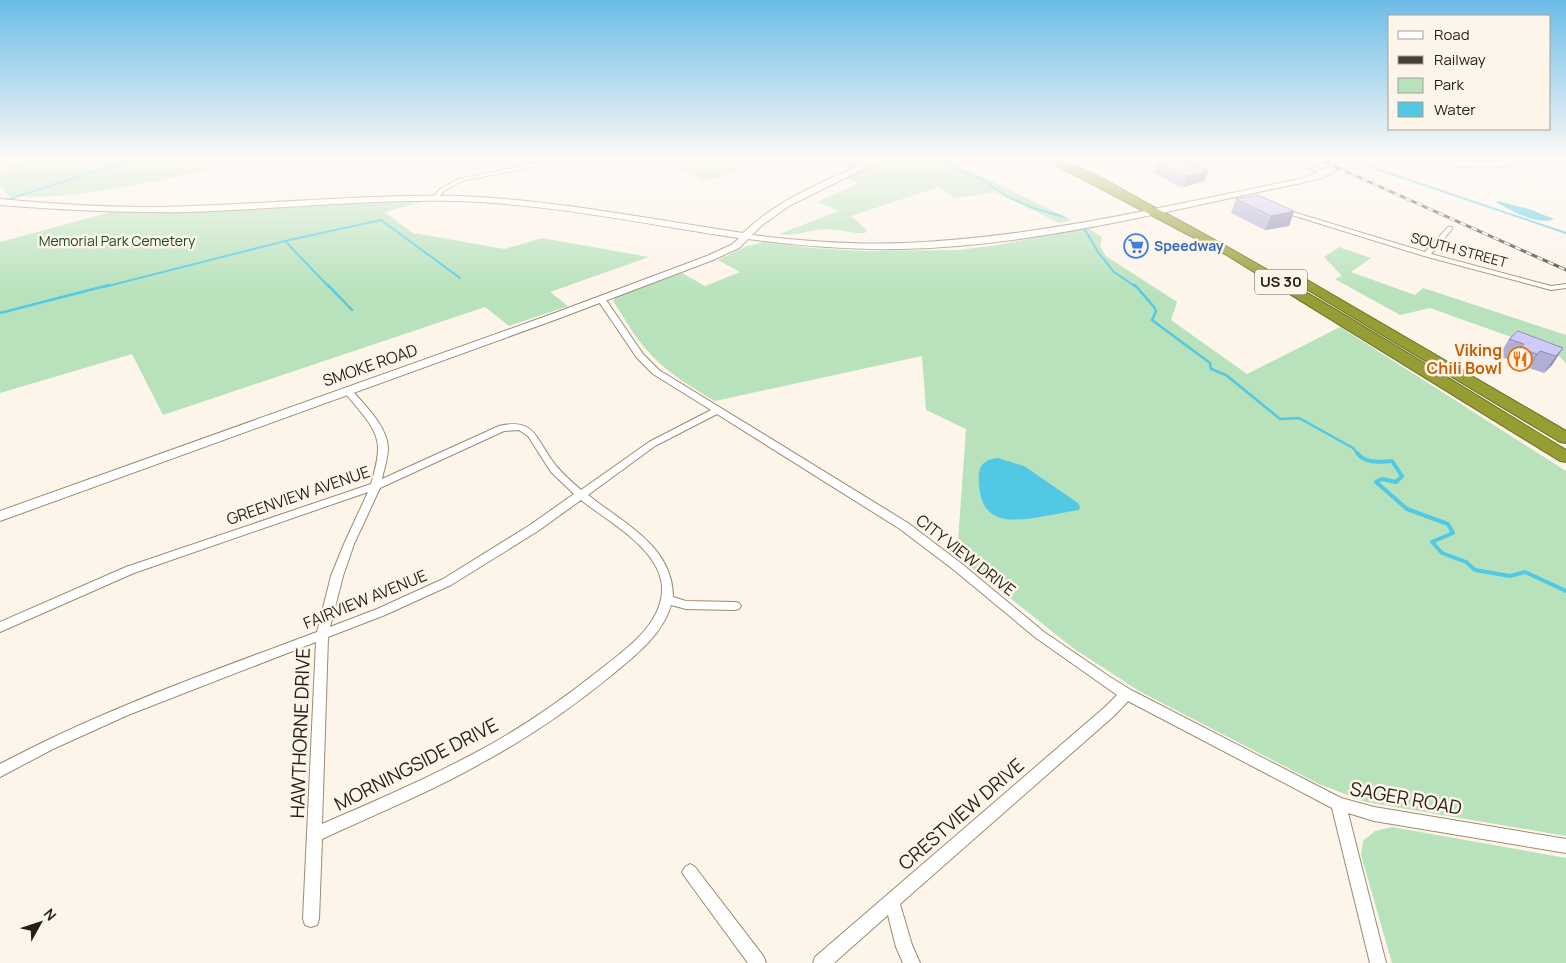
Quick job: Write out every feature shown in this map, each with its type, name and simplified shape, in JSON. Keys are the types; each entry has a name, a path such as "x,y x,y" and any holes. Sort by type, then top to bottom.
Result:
{"highway":[{"name":"US 30","path":"1152,204 1263,257"},
{"name":"US 30","path":"1154,204 1566,457"},
{"name":"US 30","path":"1290,274 1566,438"}],"main road":[{"path":"16,204 91,209 147,210 278,204"},
{"path":"540,204 747,236 842,246 922,246 1012,236 1182,204"},
{"name":"SMOKE ROAD","path":"0,516 710,258 736,246 758,224 786,204"}],"street":[{"name":"SOUTH STREET","path":"1274,207 1426,255 1551,288 1566,286"},
{"path":"1426,255 1450,228"},
{"name":"CITY VIEW DRIVE","path":"601,299 647,364 666,380 904,526 1079,664 1126,694 1338,804"},
{"name":"HAWTHORNE DRIVE","path":"311,919 322,634 337,576 348,544 376,486 383,450 382,438 377,428 347,390"},
{"name":"FAIRVIEW AVENUE","path":"0,770 48,745 123,711 408,601 447,582 513,543 652,444 717,410"},
{"name":"GREENVIEW AVENUE","path":"0,627 130,570 376,486 502,428 516,426 528,431 549,463 580,494"},
{"path":"580,494 645,544 660,561 666,579 667,600 686,605 735,606"},
{"name":"MORNINGSIDE DRIVE","path":"315,835 481,757 540,720 594,682 642,642 658,620 667,600"},
{"name":"CRESTVIEW DRIVE","path":"821,963 1110,711 1126,694"},
{"name":"SAGER ROAD","path":"1378,963 1338,804 1374,814 1566,846"},
{"path":"690,872 758,963"},
{"path":"892,902 904,947 912,963"}],"green space":[{"name":"Memorial Park Cemetery","path":"329,204 415,204 384,212 413,233 505,249 542,238 649,257 550,292 568,306 509,326 485,307 163,415 132,354 0,393 0,242 111,212 189,212"},
{"path":"822,204 888,204 851,216 867,230 865,233 826,229 785,235 779,234 839,211"},
{"path":"1020,204 1039,204 1072,220 1059,223"},
{"path":"1086,227 1102,237 1100,246 1106,256 1177,302 1171,320 1247,374 1340,327 1566,471 1566,836 1366,802 1319,784 1139,691 1073,648 957,556 966,429 926,410 922,356 715,401 661,365 637,338 613,301 616,297 682,273 705,286 740,272 718,260 747,246 764,242 813,248 864,251 957,250 999,245"},
{"path":"1339,247 1371,258 1351,272 1415,295 1423,288 1566,335 1566,363 1556,353 1430,308 1400,315 1335,279 1342,276 1324,257"},
{"path":"1392,827 1566,858 1566,963 1392,963 1361,855 1363,841 1375,831"}],"water":[{"path":"1499,204 1509,204 1529,209 1554,219 1548,221 1533,219"},
{"path":"998,458 1024,466 1078,503 1079,510 1013,520 993,514 985,507 981,497 979,474 984,463"}],"building":[{"path":"1246,204 1278,204 1294,211 1271,216"},
{"path":"1518,331 1563,348 1556,356 1540,351 1537,354 1520,348 1524,344 1509,339"}],"waterway":[{"path":"1024,204 1064,217"},
{"path":"1480,204 1566,233"},
{"path":"285,241 381,220 460,278"},
{"path":"1085,230 1098,252 1114,272 1136,287"},
{"path":"104,287 285,241"},
{"path":"285,241 329,287"},
{"path":"0,313 109,285"},
{"path":"328,285 352,310"},
{"path":"1135,285 1156,311 1152,320 1210,363 1211,369 1226,375 1280,419 1299,418 1353,448 1358,454"},
{"path":"1358,454 1369,461 1392,461 1402,476 1396,482 1382,479 1376,482 1407,509 1448,524 1453,533 1432,542 1442,553 1466,562 1475,570 1510,576 1525,572 1566,591"}],"railway":[{"path":"1418,204 1566,270"}],"place":[{"name":"Speedway","path":"1136,246"},
{"name":"Viking Chili Bowl","path":"1520,359"}]}
